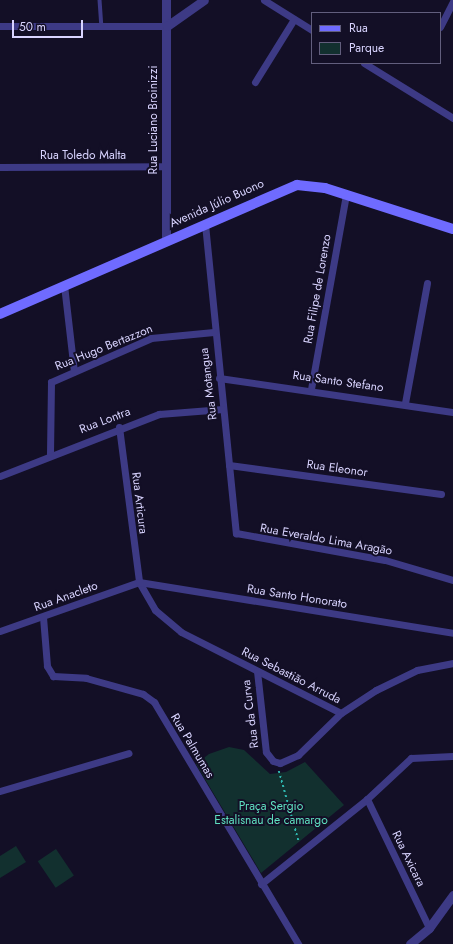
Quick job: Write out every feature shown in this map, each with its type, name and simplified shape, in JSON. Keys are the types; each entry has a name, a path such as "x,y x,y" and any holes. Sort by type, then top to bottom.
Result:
{"main road":[{"name":"Avenida Júlio Buono","path":"0,314 297,185 346,194 453,228"}],"street":[{"name":"Rua Luciano Broinizzi","path":"166,0 166,241"},
{"path":"0,26 166,26 204,0"},
{"path":"264,0 311,29"},
{"path":"441,25 453,1"},
{"path":"166,14 175,20"},
{"path":"255,82 294,19"},
{"path":"366,64 453,118"},
{"name":"Rua Toledo Malta","path":"0,167 166,166"},
{"name":"Rua Filipe de Lorenzo","path":"311,389 346,194"},
{"name":"Rua Motangua","path":"205,224 214,332 230,465 234,530 242,537"},
{"path":"404,403 427,283"},
{"path":"64,285 74,370"},
{"name":"Rua Hugo Bertazzon","path":"50,454 49,384 74,370 151,338 214,332"},
{"name":"Rua Santo Stefano","path":"219,378 311,389 453,412"},
{"name":"Rua Lontra","path":"0,476 118,427 168,411 223,410"},
{"name":"Rua Articura","path":"118,427 139,582"},
{"name":"Rua Eleonor","path":"230,465 441,494"},
{"name":"Rua Everaldo Lima Aragão","path":"242,537 385,560 453,580"},
{"name":"Rua Anacleto","path":"0,631 139,582"},
{"name":"Rua Santo Honorato","path":"139,582 453,633"},
{"name":"Rua Sebastião Arruda","path":"139,582 155,610 180,632 341,713 393,680 417,670 453,663"},
{"name":"Rua Palmumas","path":"43,617 47,666 52,676 86,678 143,694 154,702 298,944"},
{"name":"Rua da Curva","path":"257,671 265,749 277,763"},
{"path":"277,763 298,755 341,713"},
{"path":"0,791 129,753"},
{"path":"261,884 368,799 411,758 453,756"},
{"name":"Rua Axicara","path":"368,799 429,928"},
{"path":"410,944 429,928 453,895"}],"lane":[{"path":"100,0 102,26"}],"path":[{"path":"277,763 302,851"}],"green space":[{"name":"Praça Sergio Estalisnau de camargo","path":"229,747 244,750 270,774 286,772 305,762 344,805 261,873 196,764 209,754"},
{"path":"16,846 26,862 0,878 0,856"},
{"path":"56,849 74,876 56,888 38,861"}]}
